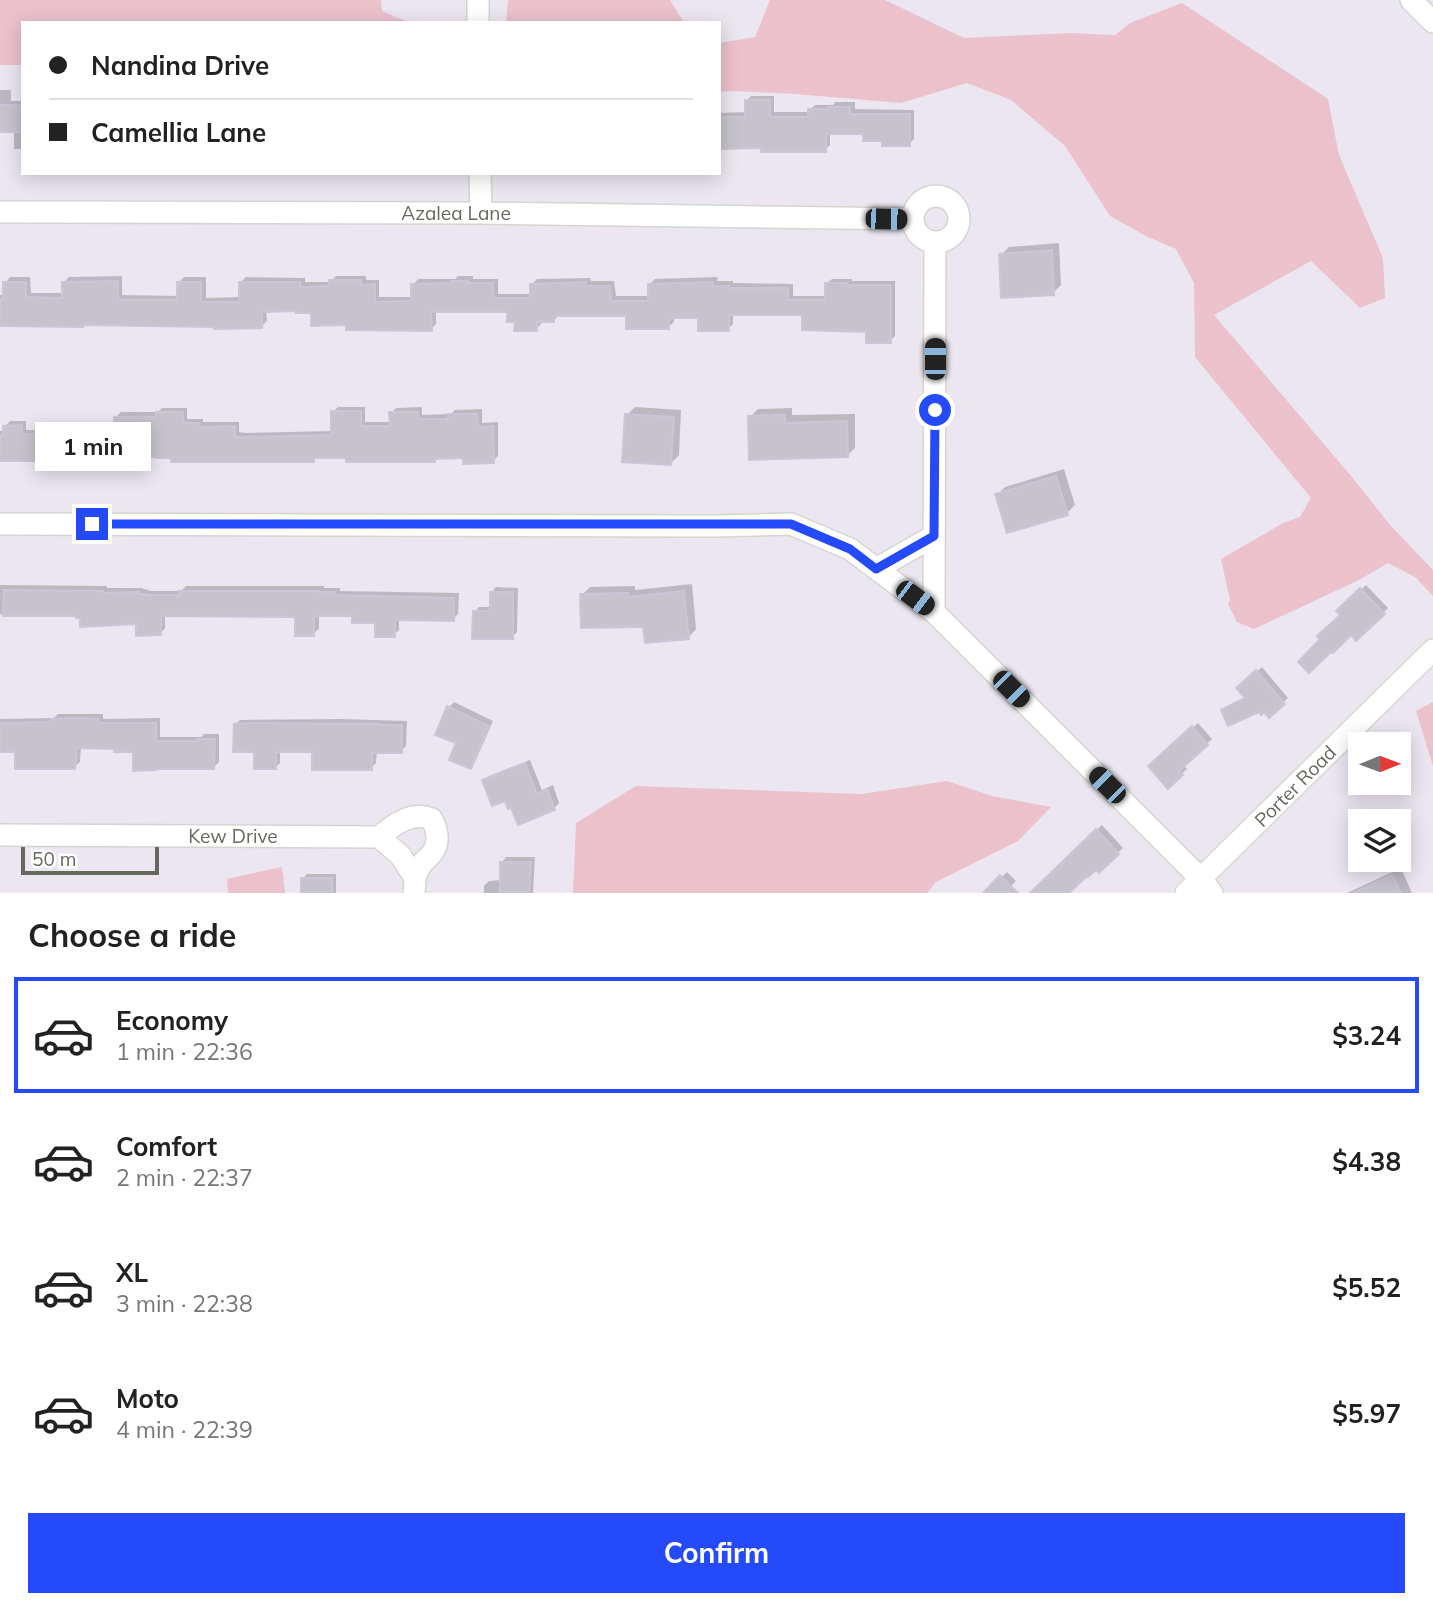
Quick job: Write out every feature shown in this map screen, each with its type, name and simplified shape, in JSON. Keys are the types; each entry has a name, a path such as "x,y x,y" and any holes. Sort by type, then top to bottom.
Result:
{"street":[{"path":"478,0 478,21"},
{"path":"1411,0 1433,22"},
{"path":"480,175 481,213"},
{"path":"939,196 953,202 959,216 959,224 950,237 935,242 917,232 913,219 914,211 923,199 939,196"},
{"name":"Azalea Lane","path":"0,212 481,213 913,219"},
{"path":"934,612 935,242"},
{"path":"0,524 791,524 850,549 934,612 1200,888"},
{"path":"876,569 934,536"},
{"name":"Porter Road","path":"1200,888 1433,650"},
{"path":"418,816 432,819 438,832 433,852 422,862 414,886 400,855 379,837 399,822 418,816"},
{"name":"Kew Drive","path":"0,835 379,837"}],"shaded area":[{"path":"0,0 381,0 382,11 405,21 21,21 21,65 0,65"},
{"path":"508,0 670,0 683,21 506,21"},
{"path":"770,0 885,0 964,38 1070,33 1115,35 1130,23 1182,3 1328,99 1339,155 1383,258 1385,298 1360,308 1311,261 1214,315 1390,525 1433,570 1433,596 1415,577 1388,563 1359,580 1254,629 1237,622 1228,604 1230,600 1221,559 1283,523 1300,517 1311,498 1195,357 1194,283 1176,249 1110,216 1065,146 1011,100 967,83 901,103 795,94 721,92 721,43 755,37"},
{"path":"1433,702 1433,766 1416,711"},
{"path":"947,781 992,796 1051,807 1018,841 936,882 927,893 573,893 576,823 636,786 862,794"},
{"path":"282,867 285,893 228,893 227,879"}],"building":[{"path":"745,100 770,100 770,117 808,117 808,109 829,109 828,107 850,107 850,114 910,114 910,146 882,146 882,141 863,141 863,134 826,134 826,152 761,152 761,148 721,149 721,117 745,117"},
{"path":"0,105 21,105 21,132 0,132"},
{"path":"1052,250 1054,295 1001,298 999,254"},
{"path":"329,280 361,280 361,285 375,284 375,302 411,301 411,284 451,281 493,283 493,298 530,298 530,284 586,282 586,286 610,286 611,301 648,301 648,284 713,282 713,286 729,288 788,288 788,300 825,300 825,283 891,285 891,343 866,343 866,332 802,330 802,315 729,315 729,331 698,331 698,318 669,318 669,329 626,329 626,316 554,316 554,322 537,322 537,331 514,331 515,322 507,322 507,312 431,312 432,331 346,330 346,325 311,326 311,313 296,311 262,312 262,328 0,326 3,282 26,282 26,297 62,298 62,282 118,281 118,300 177,300 177,282 201,282 201,302 239,302 239,282 300,282 300,287 329,286"},
{"path":"331,411 361,411 361,426 390,426 389,412 418,412 418,419 448,419 448,414 477,414 478,427 493,426 494,463 463,464 463,458 435,459 435,462 346,462 346,458 314,458 314,462 171,462 171,458 156,457 0,461 0,435 3,435 3,426 22,425 22,434 98,435 98,428 114,428 114,417 156,417 156,412 183,412 183,423 199,423 199,427 235,426 235,436 239,437 331,435"},
{"path":"625,414 674,417 671,465 622,462"},
{"path":"785,415 785,423 847,421 848,457 749,460 748,416"},
{"path":"1056,476 1068,515 1007,533 995,494"},
{"path":"1360,588 1385,614 1356,641 1351,635 1309,673 1298,662 1320,639 1317,636 1340,615 1336,611"},
{"path":"4,590 139,592 145,595 179,595 179,591 319,591 335,592 335,595 454,598 454,621 395,620 395,637 375,637 375,623 352,623 352,616 319,616 314,617 314,636 295,636 295,617 161,616 161,635 136,636 136,624 80,627 80,618 76,616 3,616"},
{"path":"684,591 689,639 645,643 643,627 581,628 580,594 628,593 628,597"},
{"path":"490,592 513,592 513,639 472,639 473,611 490,611"},
{"path":"1256,670 1285,704 1269,718 1264,712 1261,715 1259,712 1228,726 1221,710 1245,698 1236,688"},
{"path":"447,706 489,726 471,769 449,760 456,743 435,735"},
{"path":"51,719 99,719 99,723 156,723 156,741 215,739 214,769 133,771 133,752 77,748 75,769 15,769 15,752 0,752 0,723 51,722"},
{"path":"234,724 402,725 402,753 372,753 372,770 312,770 312,752 276,752 276,769 254,769 254,752 233,752"},
{"path":"1192,726 1208,745 1179,771 1183,775 1168,789 1148,766"},
{"path":"525,763 537,794 547,789 555,810 518,825 505,801 492,806 482,780"},
{"path":"1096,829 1119,854 1099,873 1096,870 1087,876 1069,893 1030,893"},
{"path":"500,862 531,862 529,893 500,893"},
{"path":"1000,875 1018,893 983,893"},
{"path":"1392,875 1401,893 1353,893"},
{"path":"301,878 332,878 332,893 301,893"}],"route":[{"path":"92,524 791,524 850,549 876,569 934,536 935,410"}]}
